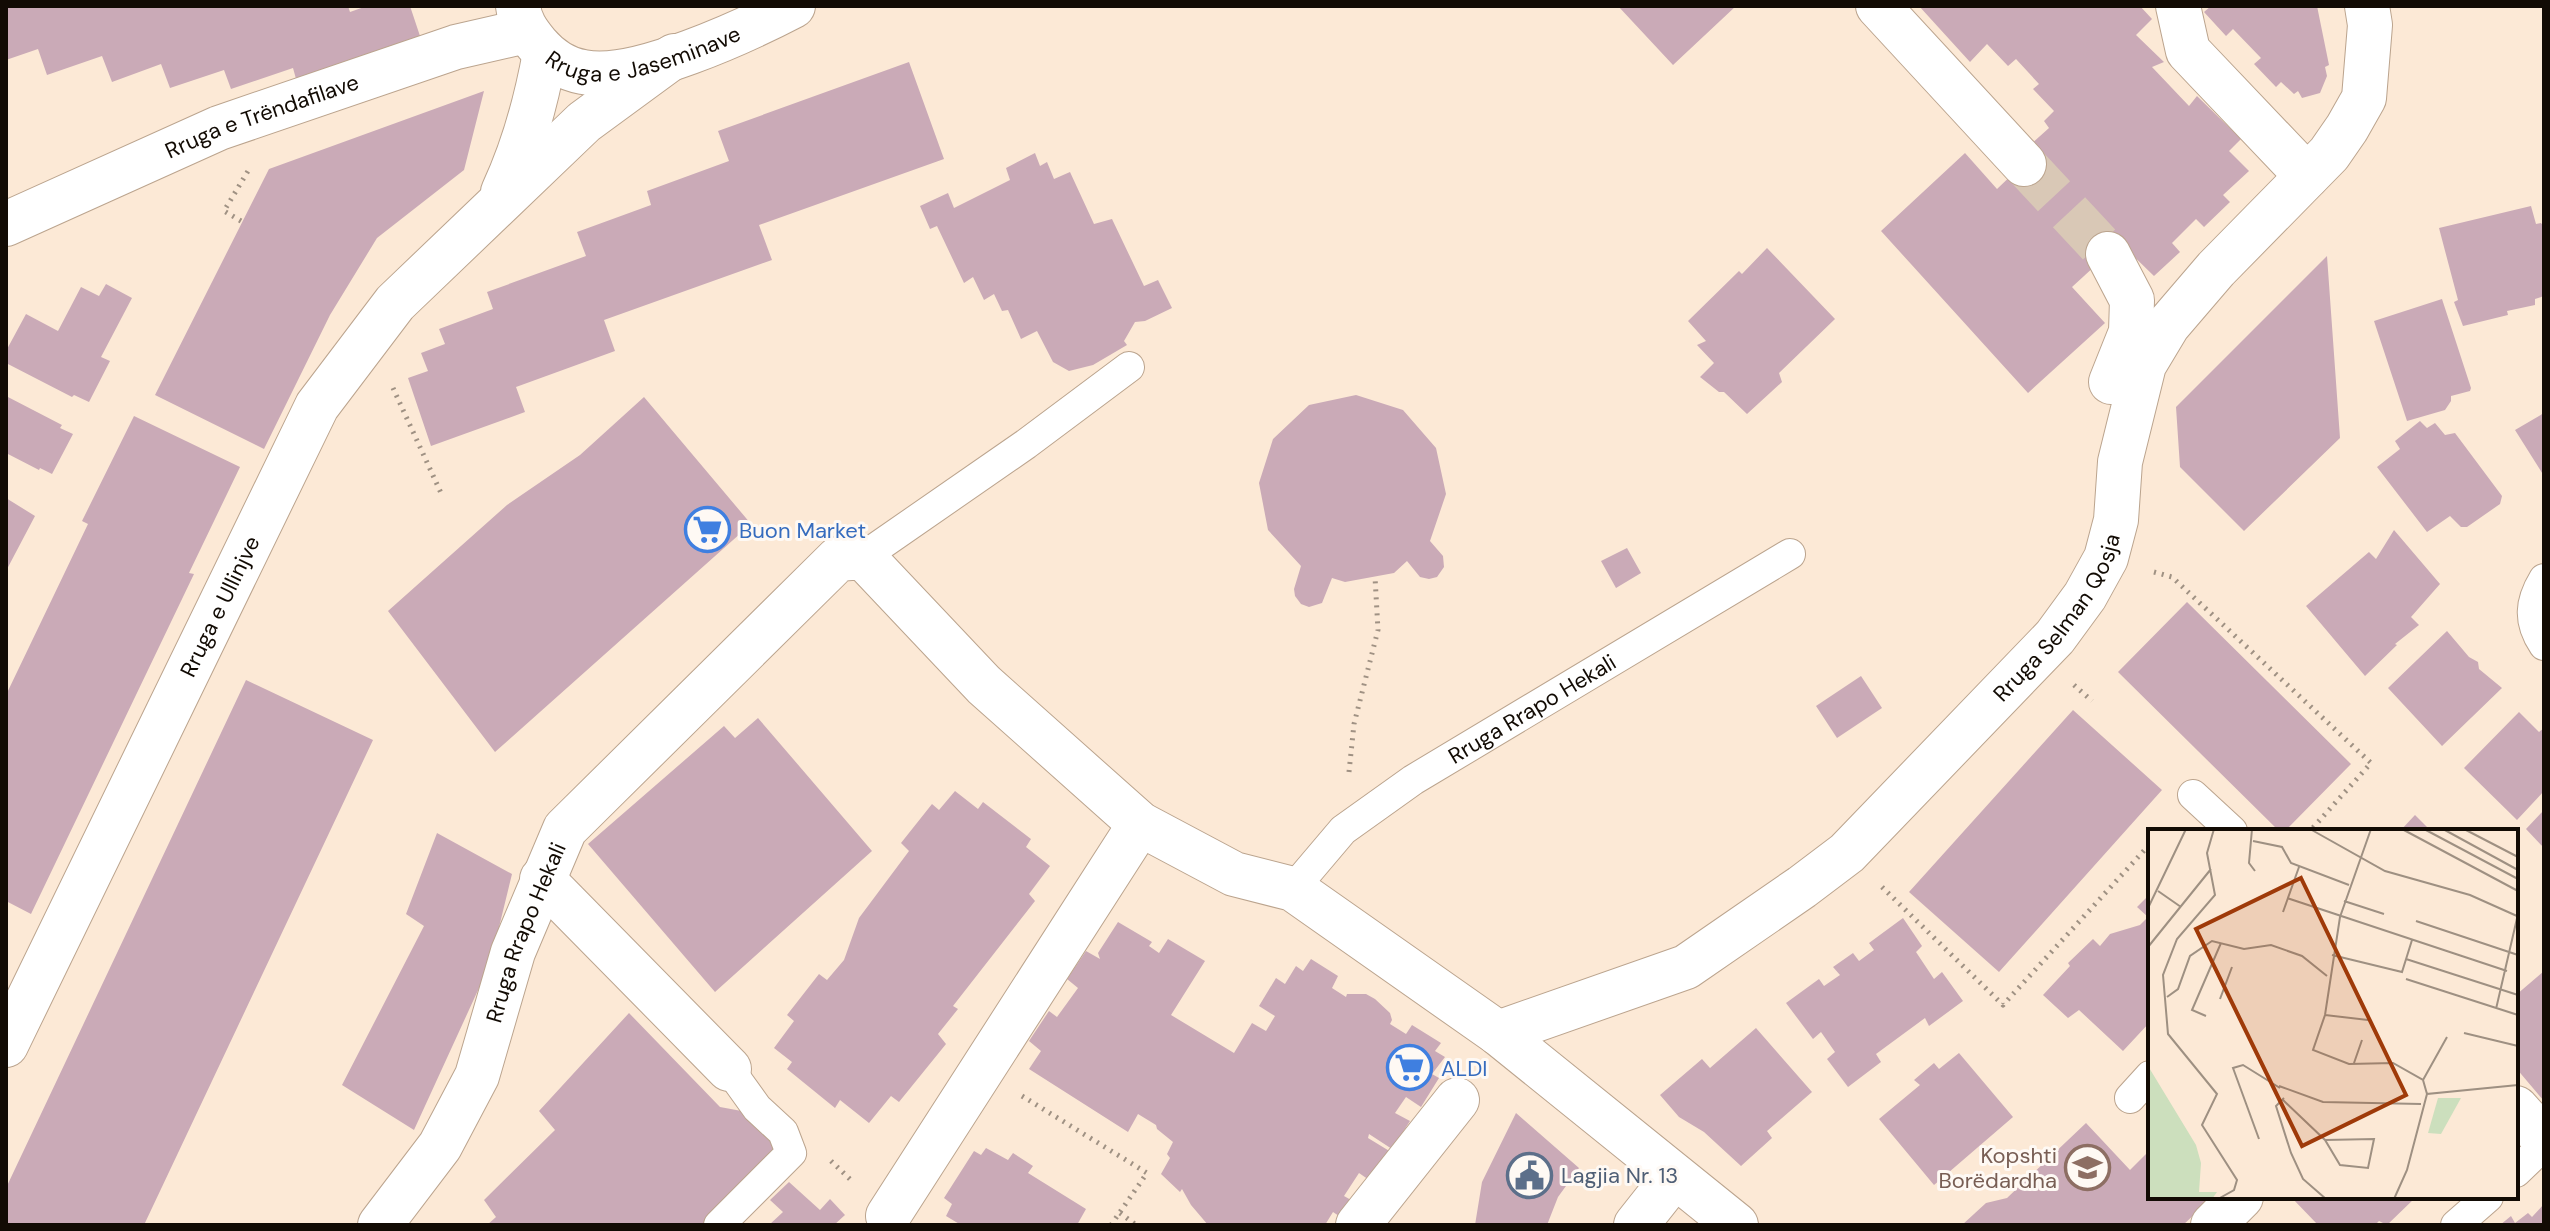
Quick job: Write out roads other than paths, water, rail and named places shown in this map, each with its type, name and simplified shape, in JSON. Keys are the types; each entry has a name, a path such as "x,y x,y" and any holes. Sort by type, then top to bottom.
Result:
{"street":[{"name":"Rruga e Jaseminave","path":"530,30 557,62 584,72 612,73 674,56 740,31 793,6"},
{"path":"1878,6 2024,164"},
{"path":"2178,6 2188,51 2307,176"},
{"name":"Rruga Selman Qosja","path":"1498,1033 1686,967 1847,853 2055,637 2085,596 2106,558 2116,520 2120,462 2144,365 2168,325 2216,269 2329,154 2364,98 2370,25 2367,6"},
{"name":"Rruga e Ullinjve","path":"495,209 520,156 535,106 530,30"},
{"name":"Rruga e Trëndafilave","path":"6,224 219,128 456,47 530,30"},
{"name":"Rruga e Ullinjve","path":"6,1045 317,406 395,303 584,122 674,56"},
{"path":"2108,254 2132,300 2131,332 2112,377 2109,397 2120,404 2133,406"},
{"path":"863,557 984,685 1140,824 1234,874 1293,889 1498,1033 1736,1225"},
{"name":"Rruga Rrapo Hekali","path":"380,1225 440,1146 477,1076 513,952 565,829 838,559 863,557"},
{"path":"893,1220 981,1070 1140,824"},
{"path":"542,879 729,1069"},
{"path":"1358,1225 1457,1100"},
{"path":"2518,1110 2544,1139"},
{"path":"1636,1225 1674,1177"},
{"path":"2213,1225 2239,1199"}],"lane":[{"name":"Rruga Rrapo Hekali","path":"863,557 1026,444 1129,367"},
{"name":"Rruga Rrapo Hekali","path":"1293,889 1343,830 1413,780 1790,554"},
{"path":"2544,579 2533,599 2532,619 2544,645"},
{"path":"2193,795 2230,829"},
{"path":"719,1225 791,1153 783,1132 757,1108 729,1069"},
{"path":"2130,1098 2148,1078"},
{"path":"2518,1170 2544,1145"},
{"path":"2456,1225 2486,1199"}],"tunnel":[{"path":"2024,164 2108,254"}],"place":[{"name":"Buon Market","path":"708,530"},
{"name":"ALDI","path":"1410,1068"},
{"name":"Kopshti Borëdardha","path":"2088,1168"},
{"name":"Lagjia Nr. 13","path":"1530,1175"}]}
